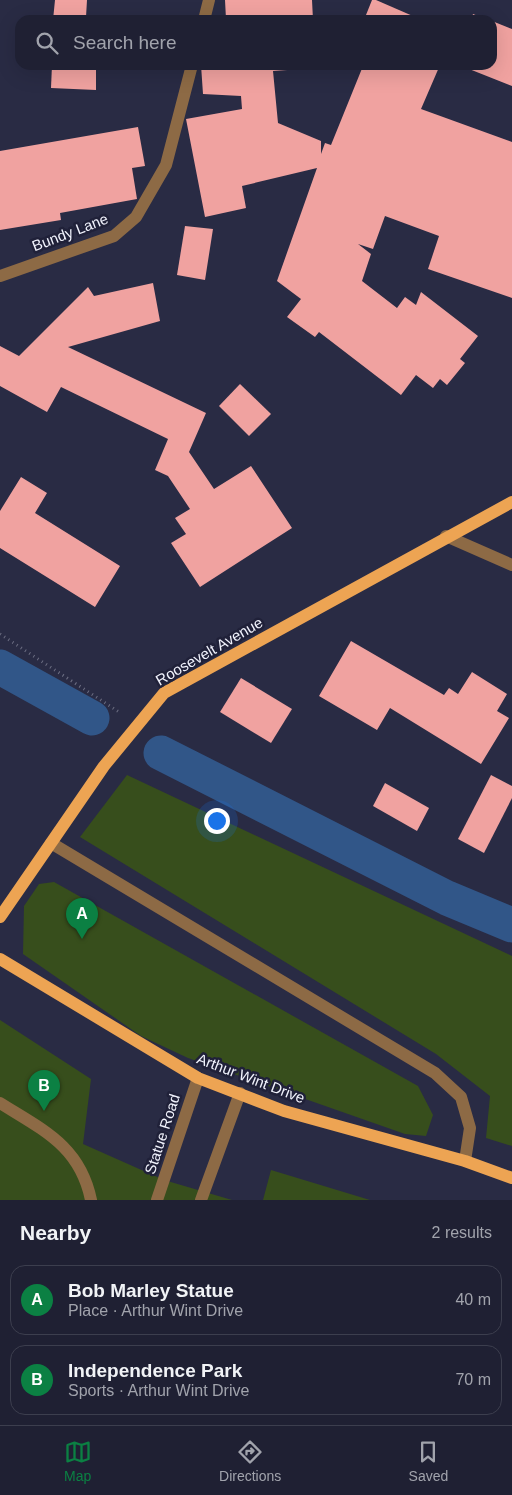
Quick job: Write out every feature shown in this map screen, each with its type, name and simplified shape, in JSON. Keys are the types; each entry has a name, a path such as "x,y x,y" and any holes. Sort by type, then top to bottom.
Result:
{"main road":[{"name":"Roosevelt Avenue","path":"0,917 104,766 164,693 446,536 512,502"},
{"name":"Arthur Wint Drive","path":"0,959 198,1078 284,1111 465,1161 512,1178"}],"street":[{"path":"205,15 209,0"},
{"name":"Bundy Lane","path":"0,276 114,236 136,217 166,165 191,70"},
{"path":"446,536 512,565"},
{"path":"51,843 435,1073 461,1097 470,1128 465,1161"},
{"name":"Statue Road","path":"157,1200 198,1078"},
{"path":"201,1200 240,1093"},
{"path":"0,1103 64,1145 87,1179 91,1200"}],"path":[{"path":"0,634 138,724"}],"green space":[{"path":"127,775 512,956 512,1146 486,1138 490,1096 436,1054 80,837"},
{"path":"54,882 418,1086 433,1115 426,1136 405,1134 188,1058 141,1036 23,954 24,906 39,884"},
{"path":"0,1020 91,1079 83,1144 164,1180 232,1200 0,1200"},
{"path":"271,1170 370,1200 263,1200"}],"building":[{"path":"55,0 87,0 86,15 54,15"},
{"path":"225,0 312,0 313,15 226,15"},
{"path":"372,0 376,0 410,15 366,15"},
{"path":"497,23 512,29 512,86 472,70 497,70"},
{"path":"52,70 96,70 96,90 51,88"},
{"path":"201,70 287,70 273,71 278,123 321,141 321,154 325,143 331,145 361,70 438,70 421,109 512,142 512,298 428,269 439,236 385,216 373,249 358,244 371,254 362,281 397,308 405,297 416,305 421,292 478,336 460,359 465,363 447,385 440,379 433,388 416,375 401,395 319,332 315,337 287,317 301,299 277,281 317,168 242,186 246,208 205,217 186,119 242,109 241,96 203,94"},
{"path":"138,127 145,166 132,168 137,199 60,213 61,220 0,230 0,151"},
{"path":"185,226 213,229 205,280 177,275"},
{"path":"153,283 160,321 68,347 206,413 189,452 214,489 251,466 292,528 200,587 171,543 186,534 175,518 190,509 168,476 155,470 168,439 61,387 47,412 0,386 0,346 19,356 88,287 94,296"},
{"path":"240,384 271,414 249,436 219,406"},
{"path":"21,477 47,493 35,513 120,566 95,607 0,548 0,511"},
{"path":"351,641 444,695 449,688 458,694 472,672 507,694 497,711 509,718 481,764 390,708 377,730 319,696"},
{"path":"241,678 292,709 271,743 220,712"},
{"path":"491,775 512,786 512,798 484,853 458,839"},
{"path":"385,783 429,808 417,831 373,806"}],"waterway":[{"path":"0,667 92,718"},
{"path":"161,753 447,898 512,925"}],"place":[{"name":"Bob Marley Statue","path":"82,939"},
{"name":"Independence Park","path":"44,1111"}]}
